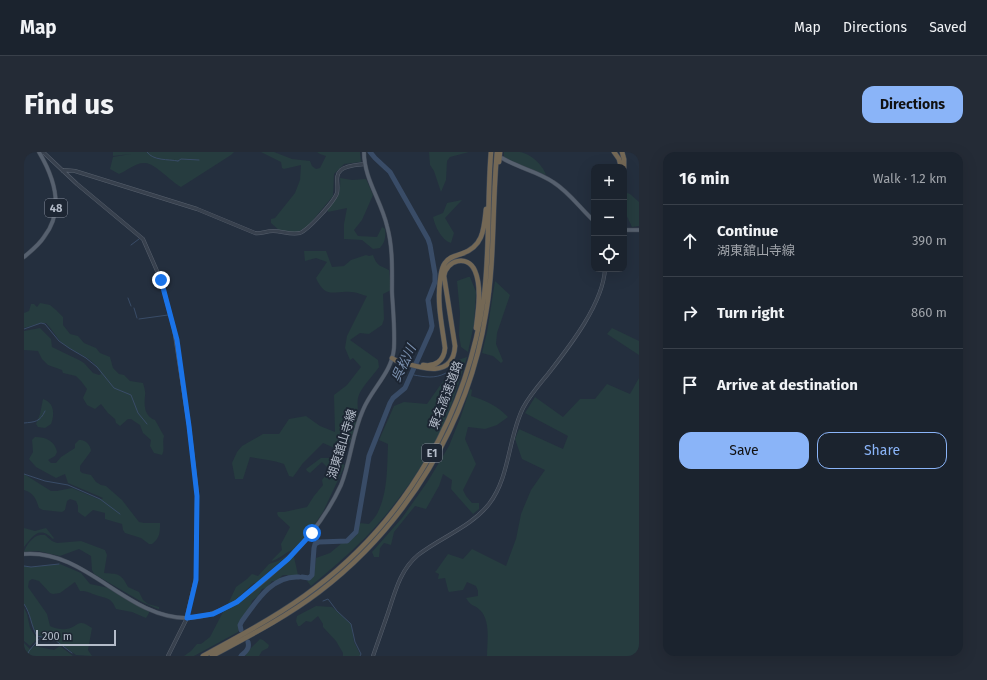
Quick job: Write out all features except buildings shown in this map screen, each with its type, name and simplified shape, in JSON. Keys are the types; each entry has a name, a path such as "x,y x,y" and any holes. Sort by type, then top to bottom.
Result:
{"highway":[{"name":"東名高速道路","path":"202,656 260,624 303,597 344,564 376,532 413,485 436,446 454,408 472,354 481,314 486,278 491,152"},
{"name":"東名高速道路","path":"212,656 288,613 328,584 358,558 406,504 441,448 464,397 475,364 483,332 489,296 497,152"},
{"path":"493,230 500,152"},
{"path":"614,152 619,159 620,164"},
{"path":"622,152 624,164"},
{"path":"392,358 412,364 427,366 440,362 444,356 445,348 439,304 442,270 449,259 471,250 479,242 485,216 490,167"},
{"path":"419,365 430,369 441,368 448,364 454,355 454,343 444,276 447,268 456,261 464,261 470,265 474,269 476,276 478,304 472,354"}],"main road":[{"name":"48","path":"24,257 38,245 46,235 56,212 57,199 55,186 40,152"},
{"name":"湖東舘山寺線","path":"24,554 43,555 65,561 146,608 165,614 187,618 213,614 237,602 288,559 309,538 326,513 337,492 348,465 362,412 369,398 387,371 392,358 394,342 390,240 385,218 368,179 364,152"},
{"path":"502,158 515,166 543,176 554,182 591,218"},
{"path":"627,230 639,230"}],"street":[{"path":"40,152 43,152 63,171 141,236 146,244 162,285 177,340 197,496 196,580 187,618 168,656"},
{"path":"63,171 75,171 199,210 255,233 262,234 273,231 294,233 301,232 306,229 334,199 337,190 337,176 340,170 346,167 365,164"},
{"path":"373,656 399,581 408,565 421,553 476,517 488,506 502,478 523,408 584,323 601,288 604,272"}],"green space":[{"path":"113,152 234,152 181,187 154,166 145,163 135,165 119,174 110,169 113,157 131,154 113,156"},
{"path":"261,152 274,152 292,159 310,161 312,166 316,169 320,168 326,156 317,152 360,152 361,162 344,164 334,174 333,196 308,226 298,232 288,233 280,231 271,223 271,219 275,218 295,193 300,180 301,165 284,169 282,168 281,162"},
{"path":"429,152 469,152 450,157 447,161 446,180 441,192 434,171 430,165"},
{"path":"504,152 520,152 528,155 539,164 546,175 504,157"},
{"path":"340,178 352,180 366,179 373,195 362,220 354,230 358,236 377,237 382,227 385,229 385,239 380,248 373,249 362,240 344,239 344,224 347,208 328,212 327,208 338,195"},
{"path":"627,193 639,202 639,226 632,227 627,216"},
{"path":"462,200 445,218 454,233 451,243 441,236 433,217 443,213 447,203"},
{"path":"304,251 326,251 332,267 344,266 351,260 366,255 373,255 379,265 389,270 391,290 383,294 384,319 382,325 369,334 360,333 350,340 378,360 379,367 359,394 358,414 355,429 344,452 323,443 303,463 293,477 289,476 284,464 250,457 243,479 235,479 232,463 237,452 242,446 263,434 279,434 289,419 306,416 320,426 335,432 334,395 347,385 361,367 353,358 350,360 345,348 347,336 367,296 353,292 327,292 323,289 316,278 327,262 316,258 305,261"},
{"path":"470,277 476,292 474,324 468,352 461,347 459,335 460,313 457,281"},
{"path":"495,281 510,295 497,333 496,344 503,361 501,363 493,356 482,353"},
{"path":"40,303 50,305 63,317 63,325 70,334 78,336 84,343 96,348 100,353 110,357 113,368 119,374 124,375 130,381 143,383 147,413 155,420 164,436 162,455 154,453 150,446 151,440 143,433 140,425 131,419 128,419 120,426 101,404 95,409 87,405 83,398 87,389 76,376 63,373 62,370 48,365 42,359 38,351 24,350 24,331 40,328 51,339 52,347 84,363 93,373 99,375 101,374 94,363 89,359 62,343 46,323 24,328 24,313 29,311 31,304 34,304 37,307"},
{"path":"612,328 639,341 639,355 607,334"},
{"path":"467,357 452,404 443,426 432,448 410,483 384,517 365,538 311,586 307,581 314,574 316,558 330,553 342,543 356,536 359,523 369,524 381,506 385,489 388,444 379,440 394,406 404,402 427,404 458,360"},
{"path":"639,378 639,656 487,656 488,632 486,620 480,610 469,603 466,598 478,596 476,586 467,582 463,590 449,592 445,578 438,579 439,574 435,572 448,554 463,559 472,549 506,566 516,539 521,514 531,490 545,470 522,459 515,439 519,429 563,449 568,436 525,413 535,397 563,417 580,399 595,399 607,384 630,394"},
{"path":"470,389 472,390 471,396 491,404 508,417 497,425 485,429 468,427 465,439 476,464 463,490 472,503 479,503 479,509 473,514 451,489 452,480 443,474 439,486 426,509 415,506 394,532 391,545 384,543 380,548 379,557 374,557 372,552 402,518 428,481 449,446"},
{"path":"43,399 49,403 53,409 51,424 45,428 38,427 36,424"},
{"path":"35,437 49,440 56,448 57,452 55,456 48,460 51,463 56,463 61,457 75,448 75,444 79,440 83,440 87,443 91,451 80,466 80,471 91,475 96,482 106,486 122,500 139,522 160,523 160,532 157,539 152,544 149,544 141,538 125,533 122,524 105,519 105,513 93,510 85,517 78,512 76,501 70,499 67,501 65,510 62,512 43,510 39,508 34,497 24,490 24,474 51,491 72,488 98,499 103,498 68,483 65,474 56,478 36,467 29,459 33,452 32,440"},
{"path":"321,458 330,458 345,465 323,512 294,550 272,561 282,550 281,544 290,527 278,516 277,513 307,507 323,485 322,480 330,470 322,462 310,473 307,471 306,469"},
{"path":"24,528 35,531 46,528 54,538 53,539 40,532 33,536 24,547"},
{"path":"40,535 45,535 57,543 81,541 105,550 107,555 104,573 119,575 128,587 139,592 143,600 148,604 159,607 159,609 142,602 94,574 92,570 91,556 79,549 60,556 38,551 24,552 30,541"},
{"path":"289,554 256,583 228,604 236,587 252,574 258,576 269,564 278,561"},
{"path":"293,557 298,575 283,575 276,581 272,581 267,588 262,589 258,596 252,601 249,611 240,623 238,632 194,656 184,656 197,644 201,644 210,637 223,612 243,600"},
{"path":"60,564 81,573 90,584 109,588 149,611 149,613 146,618 132,612 116,609 112,602 108,599 80,591 75,582 60,593 53,594 50,593 39,581 32,579 29,581 28,587 47,614 50,626 58,629 64,629 83,623 92,628 88,650 92,656 76,655 55,640 38,635 33,627 29,613 24,604 24,566 31,567"},
{"path":"316,606 332,607 351,624 354,642 360,656 343,656 343,653 336,641 323,627 323,624 318,616 311,622 306,621 298,626 296,621 297,616"},
{"path":"24,608 30,628 37,639 30,646 24,641"},
{"path":"260,639 269,645 268,648 262,651 259,656 245,656 248,651"},
{"path":"24,643 30,649 34,646 54,650 60,646 73,656 24,656"}],"waterway":[{"path":"147,152 153,157 178,161"},
{"name":"呉松川","path":"302,577 309,578 312,575 315,544 319,542 347,541 356,532 369,456 390,403 393,398 405,388 432,326 428,300 435,282 435,274 428,239 390,172 370,152"},
{"path":"178,161 181,159 199,160"},
{"path":"131,245 139,239"},
{"path":"128,298 131,306"},
{"path":"134,308 137,318"},
{"path":"139,319 168,315"},
{"path":"24,329 41,323 45,324 59,341 86,358 97,367 114,388 131,395 138,413 147,424"},
{"path":"414,375 430,377 446,373 448,375"},
{"path":"24,423 37,421 45,411"},
{"path":"24,474 45,481 68,485 100,499 120,514"},
{"path":"24,566 31,567 59,564"},
{"name":"呉松川","path":"241,630 240,625 242,621 266,591 281,580 299,577"},
{"path":"323,601 328,599 337,611 351,624 355,642 361,654 360,656"},
{"path":"24,604 37,636 55,640 72,653"},
{"path":"27,656 29,651 39,639"},
{"name":"呉松川","path":"241,656 246,652 248,642"}],"route":[{"path":"161,280 177,340 197,496 196,580 187,618 213,614 223,610 246,596 288,559 312,533"}]}
